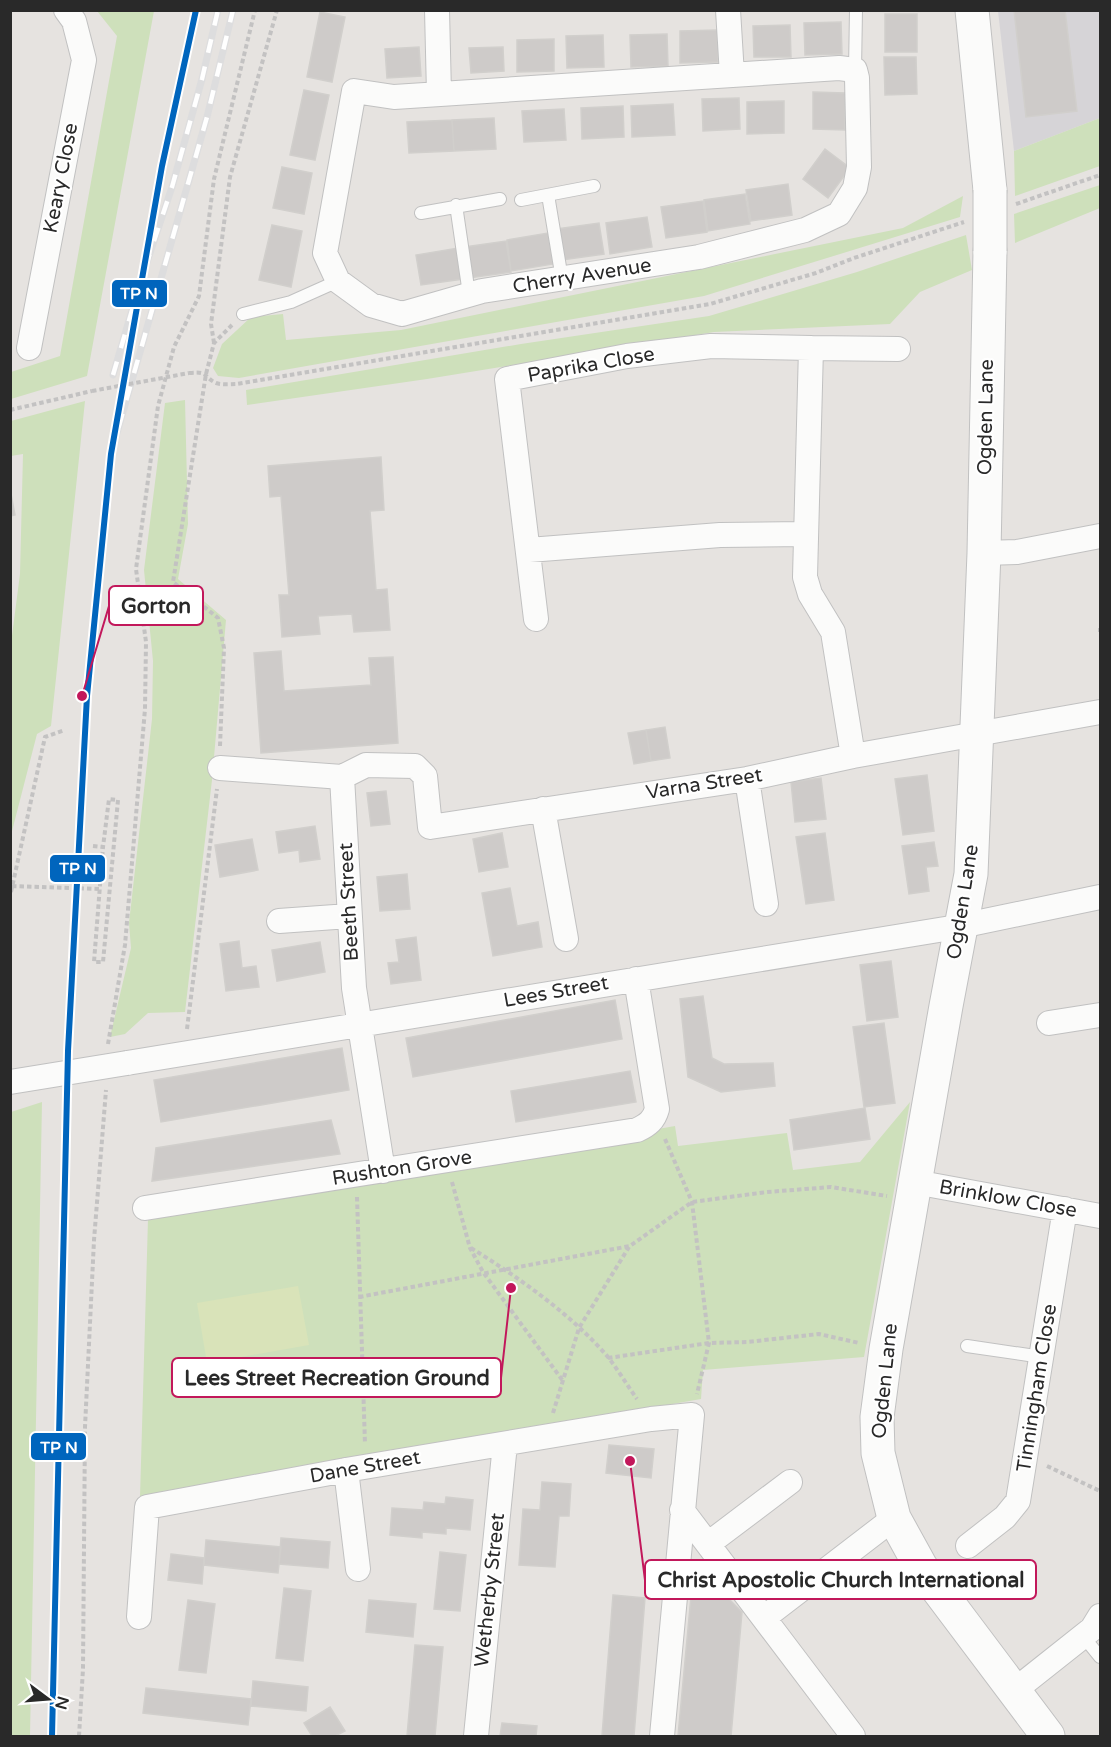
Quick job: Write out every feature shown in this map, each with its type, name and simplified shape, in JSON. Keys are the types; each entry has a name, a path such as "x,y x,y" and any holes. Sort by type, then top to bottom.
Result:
{"street":[{"name":"Keary Close","path":"29,348 84,60 74,21 66,10"},
{"path":"437,10 439,94"},
{"path":"728,10 732,75"},
{"name":"Ogden Lane","path":"972,10 1003,197 990,251 984,553 971,873 886,1349 877,1417 878,1453 894,1518 921,1567 1048,1737"},
{"name":"Cherry Avenue","path":"839,68 855,70 859,167 855,188 839,214 805,230 699,257 469,294 402,314 371,305 338,281 325,253 354,91 394,97 439,94 839,68"},
{"name":"Paprika Close","path":"536,619 507,379 627,356 711,346 898,349"},
{"path":"812,348 805,577 810,594 833,632 854,756"},
{"path":"529,550 720,535 805,534"},
{"path":"984,553 1017,552 1101,536"},
{"name":"Varna Street","path":"342,777 366,765 415,766 425,776 430,826 747,779 854,756 1101,712"},
{"path":"220,768 342,777"},
{"name":"Beeth Street","path":"342,777 354,988 383,1171"},
{"path":"747,779 766,904"},
{"path":"543,809 566,939"},
{"name":"Lees Street","path":"10,1082 359,1027 961,926 1101,897"},
{"path":"279,921 349,916"},
{"path":"636,979 656,1101 655,1117"},
{"path":"1049,1023 1101,1015"},
{"name":"Rushton Grove","path":"145,1208 637,1130 647,1125 655,1117"},
{"name":"Brinklow Close","path":"913,1191 1065,1209 1101,1216"},
{"name":"Tinningham Close","path":"968,1546 1005,1517 1018,1501 1065,1209"},
{"path":"662,1737 692,1415"},
{"name":"Dane Street","path":"139,1617 147,1507 356,1468 651,1419 692,1415"},
{"name":"Wetherby Street","path":"476,1737 505,1444"},
{"path":"356,1468 357,1569"},
{"path":"708,1544 790,1482"},
{"path":"682,1510 854,1737"},
{"path":"765,1617 894,1518"},
{"path":"1015,1690 1092,1629 1101,1616"}],"lane":[{"path":"855,70 856,10"},
{"path":"521,200 594,186"},
{"path":"548,195 562,279"},
{"path":"421,213 500,199"},
{"path":"456,205 469,294"},
{"path":"243,314 291,302 338,281"},
{"path":"967,1346 1042,1357"},
{"path":"1083,1636 1101,1657"}],"path":[{"path":"108,1047 125,945 145,709 146,642 136,569 158,406 174,347 199,296 214,179 255,10"},
{"path":"183,1055 220,768 224,648 218,618 173,582 206,374 214,343 211,324 230,177 277,10"},
{"path":"1003,197 1101,175"},
{"path":"10,410 92,391 189,373 199,372 206,374 216,382 237,384 710,304 816,273 955,225"},
{"path":"214,343 243,314"},
{"path":"11,892 45,737 65,730"},
{"path":"109,800 118,800 103,962 94,962 99,889 109,800"},
{"path":"93,846 103,847"},
{"path":"11,885 99,889"},
{"path":"79,1737 83,1669 86,1416 94,1240 107,1079"},
{"path":"655,1117 692,1202 709,1344 692,1415"},
{"path":"447,1161 470,1248 483,1272 563,1381"},
{"path":"356,1175 359,1297 356,1468"},
{"path":"546,1436 579,1328 630,1246 692,1202 767,1191 831,1187 913,1191"},
{"path":"359,1297 630,1246"},
{"path":"470,1248 505,1269 579,1328 608,1358 651,1419"},
{"path":"608,1358 709,1344 819,1334 886,1349"},
{"path":"1026,1455 1101,1491"}],"shaded area":[{"path":"998,11 1100,11 1100,118 1014,151"}],"green space":[{"path":"97,11 154,11 87,376 11,399 11,372 60,356 117,36"},
{"path":"1100,118 1100,166 1015,196 1014,151"},
{"path":"1100,185 1100,208 1015,243 1014,214"},
{"path":"963,196 960,217 704,296 239,378 218,376 213,368 222,344 251,317 283,314 286,340 401,330 903,228"},
{"path":"966,235 972,270 920,292 890,324 714,332 427,379 247,405 246,390 521,344 709,316 857,272"},
{"path":"185,400 188,524 178,579 226,620 212,780 185,1012 148,1013 125,1034 110,1037 131,948 129,923 152,719 153,661 144,570 165,403"},
{"path":"85,401 51,726 37,734 11,835 10,651 20,574 23,454 11,456 11,421"},
{"path":"42,1102 30,1736 11,1736 11,1112"},
{"path":"910,1102 864,1357 703,1370 701,1399 140,1497 148,1219 675,1126 678,1146 787,1133 793,1170 860,1162"},
{"path":"298,1286 309,1345 207,1363 197,1303"}],"building":[{"path":"1014,10 1065,10 1077,111 1026,117"},
{"path":"320,12 345,17 332,82 307,77"},
{"path":"885,14 917,14 917,52 885,52"},
{"path":"841,22 842,54 805,55 804,23"},
{"path":"790,25 791,57 754,57 753,26"},
{"path":"717,30 718,62 680,63 680,31"},
{"path":"667,34 668,66 631,67 630,35"},
{"path":"603,35 604,67 567,68 566,36"},
{"path":"554,39 554,71 517,72 517,40"},
{"path":"419,47 421,76 387,78 385,49"},
{"path":"503,47 504,71 471,73 469,48"},
{"path":"884,57 916,57 917,94 885,95"},
{"path":"304,90 329,95 315,160 290,155"},
{"path":"813,92 845,93 845,130 813,129"},
{"path":"739,98 740,129 703,131 702,99"},
{"path":"784,101 784,133 747,134 747,102"},
{"path":"673,104 675,135 632,137 631,106"},
{"path":"623,106 624,137 582,139 581,108"},
{"path":"564,109 566,140 524,142 522,111"},
{"path":"494,118 496,149 454,151 452,120"},
{"path":"452,120 454,151 409,153 407,122"},
{"path":"825,149 850,168 828,198 803,179"},
{"path":"282,167 312,173 304,214 273,208"},
{"path":"788,184 792,215 751,221 746,190"},
{"path":"745,194 750,224 708,231 704,200"},
{"path":"703,201 707,232 666,238 661,207"},
{"path":"647,217 652,247 610,254 606,223"},
{"path":"599,223 604,254 562,260 557,229"},
{"path":"272,225 302,231 291,287 259,280"},
{"path":"548,233 553,264 511,271 507,240"},
{"path":"506,241 511,272 469,278 465,247"},
{"path":"458,248 463,279 421,285 416,255"},
{"path":"381,457 384,510 370,511 376,590 387,589 390,630 354,632 352,614 318,616 320,634 282,637 279,595 289,595 281,496 270,497 268,466"},
{"path":"10,489 15,515 10,516"},
{"path":"281,651 284,691 371,685 369,658 393,657 398,743 261,753 254,653"},
{"path":"665,727 670,758 651,761 646,730"},
{"path":"646,730 651,761 634,764 628,733"},
{"path":"927,775 934,831 903,835 895,779"},
{"path":"821,778 826,819 795,822 791,782"},
{"path":"386,791 390,824 371,826 367,793"},
{"path":"315,826 320,859 300,862 299,850 279,853 276,832"},
{"path":"502,833 508,867 479,872 473,839"},
{"path":"825,833 834,900 806,904 796,837"},
{"path":"252,839 258,870 220,877 215,845"},
{"path":"934,842 938,866 926,867 929,891 909,894 902,846"},
{"path":"407,874 410,909 380,911 377,877"},
{"path":"510,888 517,926 538,922 542,947 493,956 482,893"},
{"path":"416,937 421,980 391,984 388,963 399,962 396,940"},
{"path":"239,941 242,968 256,966 259,987 226,991 220,944"},
{"path":"320,942 325,972 277,981 272,950"},
{"path":"891,961 898,1017 867,1021 860,965"},
{"path":"703,996 712,1058 724,1064 773,1063 775,1086 721,1092 688,1077 680,999"},
{"path":"615,1000 622,1039 413,1077 406,1038"},
{"path":"884,1023 895,1103 864,1107 853,1027"},
{"path":"342,1048 349,1090 161,1122 154,1080"},
{"path":"630,1071 636,1102 516,1122 511,1091"},
{"path":"865,1108 870,1139 794,1150 790,1120"},
{"path":"331,1120 340,1154 152,1181 156,1148"},
{"path":"609,1445 654,1449 651,1478 606,1473"},
{"path":"542,1482 571,1484 569,1516 559,1516 555,1567 519,1565 523,1509 540,1510"},
{"path":"446,1497 473,1500 470,1530 446,1528 446,1534 422,1532 422,1538 390,1535 392,1508 423,1510 424,1502 445,1504"},
{"path":"281,1538 330,1542 328,1568 279,1564"},
{"path":"206,1540 281,1547 278,1573 204,1565"},
{"path":"440,1552 466,1555 460,1611 434,1609"},
{"path":"171,1554 204,1558 202,1584 168,1580"},
{"path":"693,1575 720,1590 742,1612 731,1736 678,1736"},
{"path":"284,1588 311,1591 303,1661 276,1658"},
{"path":"613,1595 645,1598 634,1736 602,1736"},
{"path":"188,1600 215,1604 206,1673 179,1670"},
{"path":"369,1600 416,1604 413,1637 366,1632"},
{"path":"415,1645 443,1647 435,1736 407,1736"},
{"path":"253,1681 308,1687 306,1711 251,1706"},
{"path":"146,1688 251,1699 248,1725 143,1713"},
{"path":"330,1707 345,1731 338,1736 312,1736 304,1723"},
{"path":"502,1723 537,1726 536,1736 500,1736"}],"railway":[{"path":"113,375 172,187 202,79 218,10"},
{"path":"111,454 207,117 233,10"}],"transit line":[{"path":"52,1736 68,1051 87,696 111,454 162,166 196,10"}],"place":[{"name":"Gorton","path":"82,696"},
{"name":"Lees Street Recreation Ground","path":"511,1288"},
{"name":"Christ Apostolic Church International","path":"630,1461"}]}
